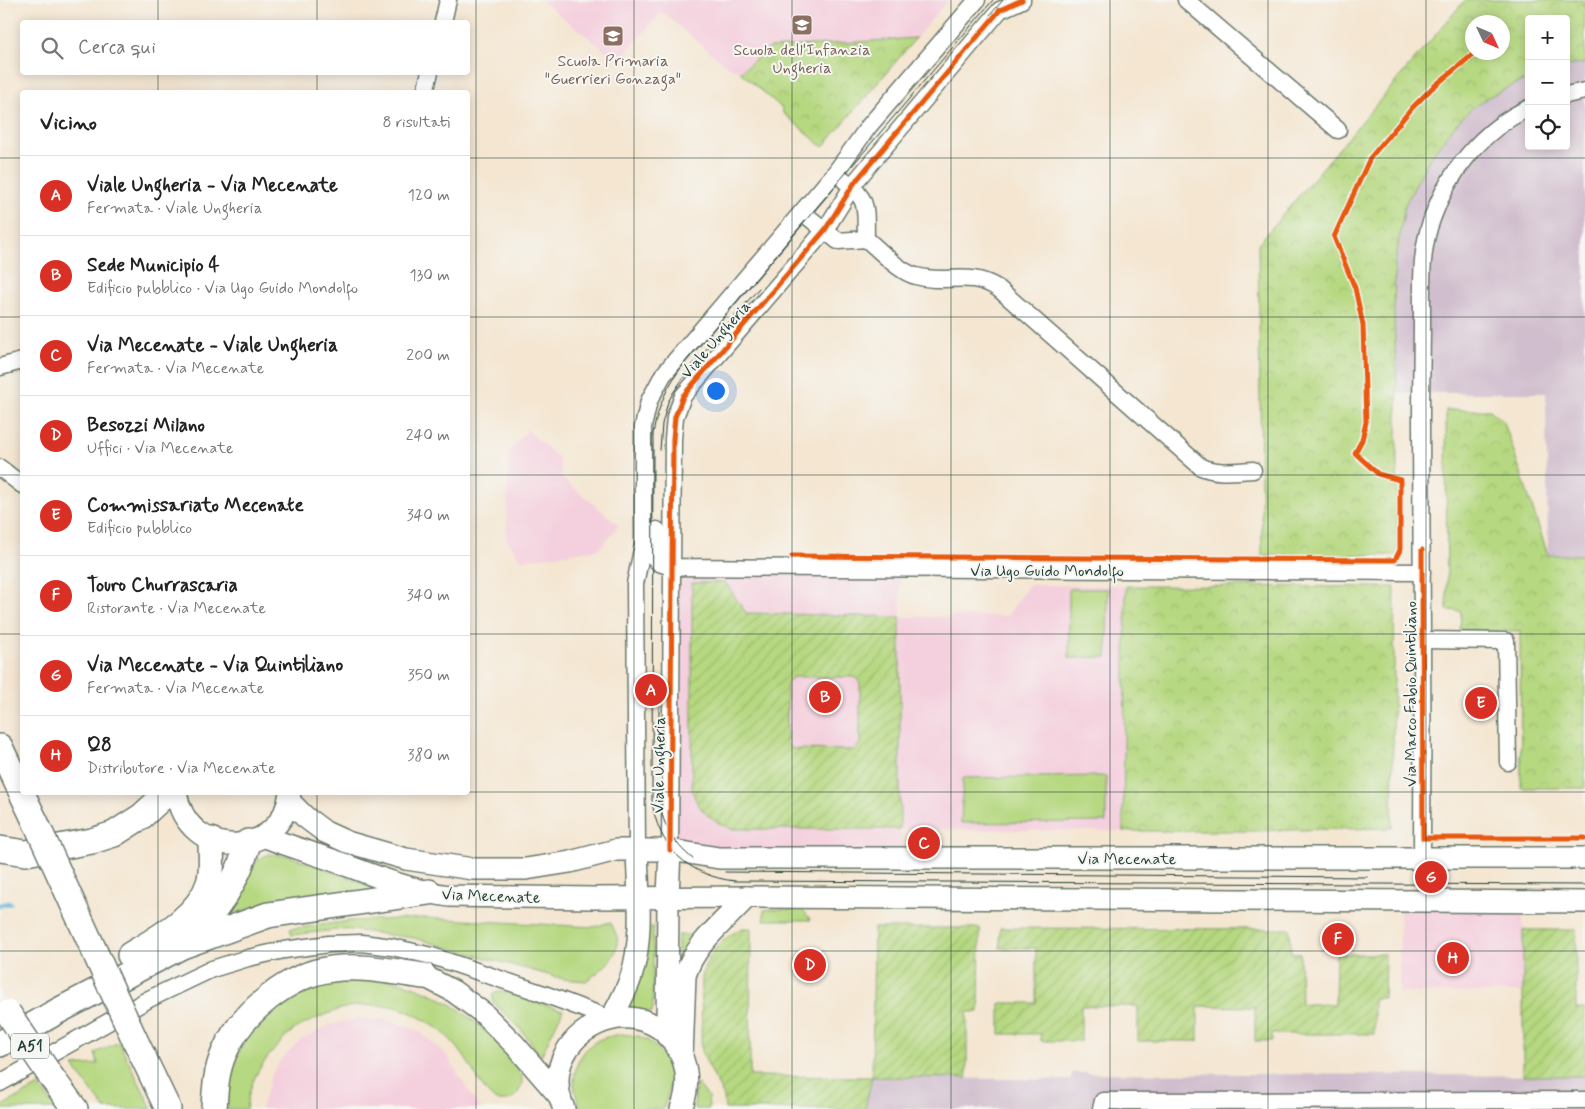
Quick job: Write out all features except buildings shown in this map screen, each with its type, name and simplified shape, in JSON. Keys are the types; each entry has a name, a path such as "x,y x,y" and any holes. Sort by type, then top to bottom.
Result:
{"highway":[{"path":"0,747 20,789"},
{"path":"23,795 168,1109"},
{"path":"0,849 26,853 92,841 114,834 142,816 165,795"},
{"path":"182,946 204,925 219,905 255,839"},
{"path":"3,1015 115,965 176,925 203,898 210,881 211,840"},
{"path":"0,1044 182,946 268,914 429,892"},
{"path":"214,1109 217,1074 224,1052 241,1026 258,1006 288,986 310,973 332,969 369,970 424,976"},
{"name":"A51","path":"3,1015 75,1109"}],"main road":[{"name":"Via Mecenate","path":"177,795 180,810 187,821 200,834 211,840 226,844 255,839 295,848 372,876 449,896 1585,902"},
{"name":"Via Mecenate","path":"290,797 305,817 325,832 347,842 406,859 473,869 526,869 570,862 616,850 670,850 719,858 1585,858"},
{"name":"Via Mecenate","path":"255,839 274,827 283,815 290,797"},
{"path":"610,1019 631,977 635,958 638,936 637,850"},
{"path":"667,1036 670,850"},
{"path":"681,1109 687,1080 682,1057 685,976 687,968 696,952 747,897"},
{"path":"424,976 453,991 483,1013 515,1045 562,1103"},
{"path":"562,1103 559,1074 566,1051 576,1038 588,1028 610,1019 626,1018 642,1021 656,1027 674,1043 682,1057"}],"street":[{"path":"443,20 448,0"},
{"name":"Viale Ungheria","path":"637,850 635,584 643,544 643,427 649,401 663,375 835,173 869,126 977,0"},
{"name":"Viale Ungheria","path":"670,850 671,567 675,417 683,396 824,230 852,187 1000,10 1022,0"},
{"path":"1186,0 1338,130"},
{"path":"426,90 429,75"},
{"path":"1570,94 1585,91"},
{"name":"Via Marco Fabio Quintiliano","path":"1422,859 1421,384 1424,245 1432,218 1457,170 1476,146 1494,130 1525,110"},
{"path":"835,173 860,195 865,204 866,239"},
{"path":"802,212 838,241 866,239 904,271 917,277 973,278 990,283 1201,467 1217,471 1253,470"},
{"path":"0,367 20,362"},
{"path":"656,388 683,396"},
{"path":"0,468 20,484"},
{"path":"643,544 659,563 671,567"},
{"name":"Via Ugo Guido Mondolfo","path":"671,567 1422,572"},
{"path":"1422,640 1506,640 1508,762"},
{"path":"0,1083 149,999 212,969 284,950 338,944 362,943 392,947 432,956 544,994 610,1019"},
{"path":"284,950 365,958 397,966 424,976"},
{"path":"1101,1109 1103,1101 1585,1100"}],"shaded area":[{"name":"Scuola dell'Infanzia Ungheria","path":"541,0 948,0 916,38 769,48 740,72 728,67 662,12 618,61"},
{"path":"1585,63 1585,555 1548,556 1546,393 1397,393 1394,316 1395,263 1405,205 1430,157 1457,123 1470,110 1488,97 1525,80 1525,150 1570,150 1570,65"},
{"path":"527,430 559,458 562,478 619,525 599,549 521,560 506,538 509,452"},
{"path":"673,569 900,571 901,617 1007,616 1029,585 1126,586 1123,831 901,829 901,857 671,849"},
{"path":"1400,901 1523,902 1523,992 1399,993"},
{"path":"360,1018 392,1021 416,1030 428,1038 447,1056 480,1109 261,1109 272,1074 279,1062 289,1051 301,1040 331,1024"},
{"path":"1072,1073 1585,1076 1585,1109 865,1109 872,1077 1070,1080"}],"green space":[{"path":"1465,0 1585,0 1585,63 1570,65 1570,15 1525,15 1525,80 1488,97 1470,110 1457,123 1430,157 1405,205 1395,263 1397,555 1262,555 1258,244"},
{"path":"916,38 823,147 783,113 782,108 740,72 769,48"},
{"path":"1446,410 1490,410 1504,422 1548,555 1585,555 1585,788 1521,788 1520,631 1460,630 1461,611 1447,610"},
{"path":"725,582 746,613 900,617 900,829 731,829 711,818 701,808 692,787 692,583","holes":["793,677 854,677 860,683 860,744 854,750 793,749 787,744 787,682"]},
{"path":"1126,586 1395,587 1392,828 1123,831"},
{"path":"1069,589 1108,589 1107,657 1069,658"},
{"path":"1106,776 1106,822 961,823 963,778"},
{"path":"269,854 289,856 393,893 304,897 264,905 220,918 250,864"},
{"path":"802,909 811,920 764,920 764,910"},
{"path":"425,918 594,927 610,922 616,935 616,951 608,963 586,981 563,979 414,938 344,929 292,935 290,929 350,921"},
{"path":"648,927 653,927 653,1009 651,1013 625,1007"},
{"path":"743,928 751,928 750,1076 872,1077 865,1109 725,1109 724,1097 701,1051 702,978 707,962 716,948"},
{"path":"874,928 980,928 979,1012 967,1012 967,1078 872,1077"},
{"path":"1000,928 1290,929 1291,953 1300,953 1301,1004 1335,1004 1336,954 1385,954 1384,998 1374,998 1374,1034 1272,1034 1272,1041 1255,1041 1255,1007 1198,1006 1198,1041 1138,1041 1138,1006 1081,1006 1081,1041 1041,1041 1041,1034 1000,1034 1000,1003 1036,1003 1036,948 1000,948"},
{"path":"1523,930 1576,930 1576,1009 1585,1009 1585,1076 1523,1076"},
{"path":"678,935 698,935 680,963 678,959"},
{"path":"357,976 406,984 457,1008 484,1030 509,1057 522,1078 520,1090 511,1099 506,1101 494,1099 478,1080 462,1054 437,1028 396,1007 358,1006 340,1009 321,1016 289,1033 256,1074 246,1109 227,1109 228,1092 234,1064 239,1051 256,1025 280,1002 306,986 324,980"},
{"path":"501,991 563,1010 541,1056 519,1027 493,1002 493,994"},
{"path":"622,1034 638,1036 649,1041 664,1057 670,1077 667,1098 663,1109 582,1109 575,1092 574,1083 580,1058 595,1042"},
{"path":"119,1042 152,1109 105,1109 73,1066 98,1064 95,1053"},
{"path":"698,1084 708,1097 709,1109 694,1109 696,1085"},
{"path":"39,1086 56,1109 2,1109 0,1107"}],"waterway":[{"path":"0,905 10,903"}],"tram line":[{"path":"993,0 686,361 674,378 661,404 653,434 652,800 655,817 668,845 690,866 703,873 735,881 1585,885"},
{"path":"990,15 1003,0"},
{"path":"660,450 662,424 668,402 673,393 691,367 759,288"},
{"path":"659,675 659,715"},
{"path":"659,797 662,815 669,832 693,859"},
{"path":"725,872 1367,877"}],"cycle path":[{"path":"670,850 673,439 675,417 683,396 825,230 855,182 1000,10 1022,0"},
{"path":"792,556 1395,560 1400,550 1400,480 1378,474 1355,453 1362,440 1366,422 1363,325 1355,288 1334,237 1370,158 1413,107 1432,88 1466,60"},
{"path":"1422,550 1423,838 1585,838"}],"place":[{"name":"Scuola dell'Infanzia Ungheria","path":"802,25"},
{"name":"Scuola Primaria \"Guerrieri Gonzaga\"","path":"613,36"},
{"name":"Viale Ungheria - Via Mecenate","path":"651,690"},
{"name":"Sede Municipio 4","path":"825,697"},
{"name":"Commissariato Mecenate","path":"1481,703"},
{"name":"Via Mecenate - Viale Ungheria","path":"924,843"},
{"name":"Via Mecenate - Via Quintiliano","path":"1431,877"},
{"name":"Touro Churrascaria","path":"1338,939"},
{"name":"Q8","path":"1453,958"},
{"name":"Besozzi Milano","path":"810,965"}]}
